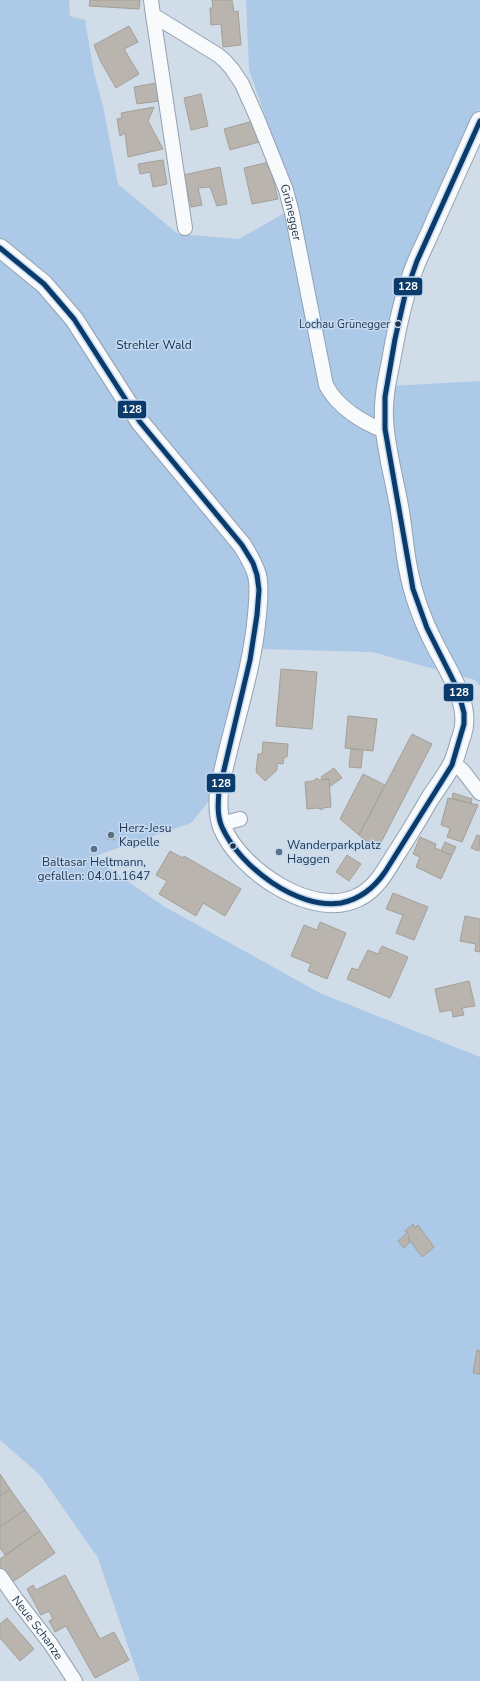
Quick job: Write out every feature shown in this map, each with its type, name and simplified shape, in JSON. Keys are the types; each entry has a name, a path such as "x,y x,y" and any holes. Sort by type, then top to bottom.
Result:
{"street":[{"path":"151,0 185,228"},
{"name":"Grünegger","path":"153,15 218,55 232,69 242,84 266,138 286,190 326,385 335,398 348,410 367,423 385,431"},
{"path":"0,248 44,284 74,319 140,422 242,545 257,576 259,590 256,629 250,665 219,791 219,812 221,824 232,844 240,854 252,866 281,887 312,902 331,904 349,901 366,892 380,880 409,836 453,762 464,731 462,704 453,679 422,620 414,594 408,568 400,512 385,431 384,411 397,327 412,274 480,121"},
{"path":"453,762 463,771 480,793"},
{"path":"221,824 240,819"},
{"name":"Neue Schanze","path":"0,1576 50,1643 75,1681"}],"green space":[{"name":"Strehler Wald","path":"0,0 69,0 70,16 85,20 94,73 103,106 118,184 178,234 239,239 297,206 249,70 246,0 480,0 480,108 409,264 391,386 480,381 480,686 475,680 372,652 258,649 266,579 140,422 74,319 0,248"},
{"path":"0,256 39,287 67,320 236,548 252,587 244,650 209,801 191,823 92,857 165,907 320,993 480,1057 480,1681 140,1681 98,1558 40,1475 0,1440"}],"building":[{"path":"90,0 140,0 139,9 89,6"},
{"path":"212,0 232,0 234,12 238,11 241,45 223,47 221,24 211,25 210,8 213,8"},
{"path":"129,26 138,42 124,49 139,74 116,88 101,62 94,45"},
{"path":"156,83 159,101 137,104 134,87"},
{"path":"201,94 208,126 191,130 184,98"},
{"path":"154,107 148,121 163,149 128,157 125,133 120,136 117,119 122,118 121,113"},
{"path":"253,121 259,142 230,150 224,129"},
{"path":"163,160 167,184 153,187 150,172 140,174 138,164"},
{"path":"269,162 278,199 252,204 244,168"},
{"path":"220,167 227,204 217,206 210,187 198,188 202,205 191,207 184,175"},
{"path":"281,669 317,672 312,729 276,726"},
{"path":"348,716 377,719 373,751 345,748"},
{"path":"412,734 432,744 377,850 359,835"},
{"path":"263,742 288,744 287,757 284,757 283,764 277,763 277,770 265,781 256,772 258,754 262,754"},
{"path":"351,749 363,750 361,768 349,767"},
{"path":"334,768 342,778 329,787 329,779 323,780 321,777"},
{"path":"363,774 385,785 359,835 340,819"},
{"path":"317,778 319,780 329,779 331,807 323,808 322,810 318,808 307,809 305,782 313,781"},
{"path":"453,793 472,799 471,804 452,798"},
{"path":"448,798 478,805 462,842 447,837 450,828 441,825"},
{"name":"Herz-Jesu Kapelle","path":"108,831 115,832 114,840 107,839"},
{"path":"477,835 480,836 479,851 471,848"},
{"path":"420,837 436,844 435,848 452,855 441,879 416,867 420,857 413,854"},
{"path":"445,842 456,847 452,855 441,851"},
{"path":"170,851 183,858 184,856 241,889 225,916 203,903 196,916 159,894 167,881 156,875"},
{"path":"347,855 361,864 349,881 336,872"},
{"path":"393,893 428,907 414,940 396,933 403,915 386,909"},
{"path":"465,916 480,919 480,952 475,951 476,944 460,941"},
{"path":"320,922 346,933 327,979 308,971 311,964 291,956 304,925 317,930"},
{"path":"382,946 408,957 390,998 347,979 352,968 358,970 368,950 378,954"},
{"path":"469,981 475,1006 462,1008 464,1015 453,1017 452,1010 440,1012 435,989"},
{"path":"413,1224 415,1228 418,1225 434,1247 422,1257 408,1238 410,1236 405,1231"},
{"path":"407,1233 410,1236 408,1238 410,1242 404,1248 398,1241"},
{"path":"477,1350 480,1351 480,1374 473,1373"},
{"path":"0,1474 10,1489 0,1496"},
{"path":"10,1489 25,1510 0,1527 0,1496"},
{"path":"25,1510 40,1531 5,1555 0,1548 0,1527"},
{"path":"40,1531 55,1553 11,1583 0,1567 0,1559"},
{"path":"65,1575 100,1639 114,1632 129,1660 95,1678 66,1626 55,1632 49,1621 53,1619 49,1611 41,1615 27,1589 33,1585 36,1590"},
{"path":"7,1618 34,1649 20,1661 0,1638 0,1624"}],"transit line":[{"name":"128","path":"0,248 44,284 74,319 140,422 242,545 253,563 257,575 259,590 257,615 250,660 219,791 218,805 220,823 230,842 242,856 271,882 306,900 324,903 341,903 361,896 372,888 385,872 452,765 464,724 464,713 458,690 427,628 413,589 385,429 385,397 395,339 405,295 417,261 480,121"}],"place":[{"name":"Lochau Grünegger","path":"398,324"},
{"name":"Herz-Jesu Kapelle","path":"111,835"},
{"name":"Baltasar Heltmann, gefallen: 04.01.1647","path":"94,849"},
{"name":"Wanderparkplatz Haggen","path":"279,852"}]}
